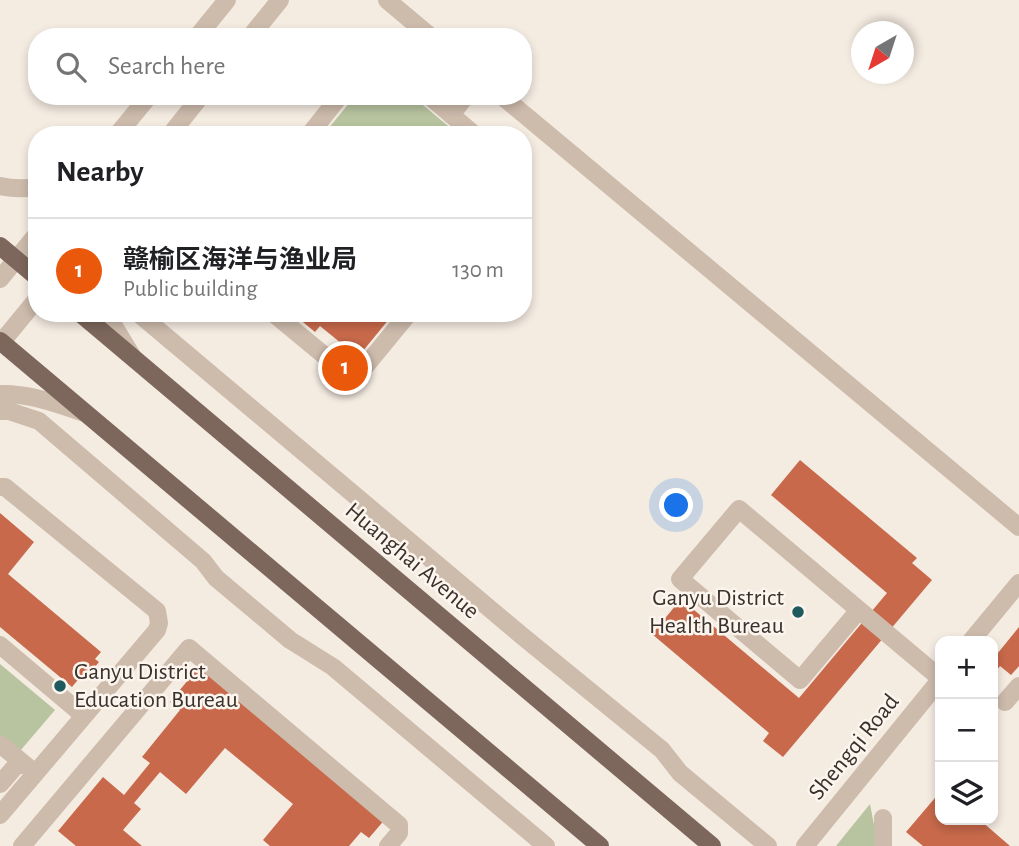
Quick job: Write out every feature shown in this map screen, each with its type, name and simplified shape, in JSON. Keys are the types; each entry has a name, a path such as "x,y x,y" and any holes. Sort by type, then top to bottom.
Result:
{"main road":[{"path":"0,246 28,269"},
{"name":"Huanghai Avenue","path":"91,322 712,846"},
{"path":"0,342 600,846"}],"street":[{"path":"204,28 227,0"},
{"path":"257,28 280,0"},
{"path":"387,0 420,28"},
{"path":"124,126 142,105"},
{"path":"177,126 194,105"},
{"path":"316,126 333,105"},
{"path":"439,105 464,126"},
{"path":"451,115 459,105"},
{"path":"513,105 1019,527"},
{"path":"122,126 132,117"},
{"path":"0,186 28,188"},
{"path":"0,279 28,245"},
{"path":"0,342 28,309"},
{"path":"111,322 134,359"},
{"path":"149,322 662,750 680,773 768,846"},
{"path":"284,322 354,380 402,322"},
{"path":"0,394 42,399 87,414"},
{"path":"0,411 9,411 39,421 203,561 216,579 290,640 333,667 546,846"},
{"path":"0,487 5,487 157,611 159,623 157,630 0,815"},
{"path":"859,610 800,680 680,579 739,509 859,610 935,675"},
{"path":"975,636 1019,583"},
{"path":"0,645 84,716"},
{"path":"24,845 189,648 399,825 399,833 388,846"},
{"name":"Shengqi Road","path":"805,846 935,685"},
{"path":"1004,702 1019,686"},
{"path":"0,744 35,773"},
{"path":"0,784 20,761"},
{"path":"883,818 883,846"}],"green space":[{"path":"348,105 423,105 448,126 330,126"},
{"path":"0,664 55,710 20,751 0,735"},
{"path":"870,804 878,846 836,846"}],"building":[{"path":"303,322 387,322 358,357 320,326 315,332"},
{"path":"800,460 917,558 912,563 932,580 783,757 763,741 769,733 652,634 681,599 799,698 887,593 771,495"},
{"path":"0,513 34,542 8,574 101,652 95,659 99,662 84,680 81,676 72,687 0,627"},
{"path":"1019,627 1019,666 1011,675 1000,666 998,669 998,653"},
{"path":"202,663 387,817 369,838 361,832 349,846 270,846 263,840 293,804 225,748 186,794 160,772 134,803 141,809 123,830 142,846 76,846 58,831 103,777 124,795 150,763 142,757 180,710 170,702"},
{"path":"935,798 935,825 986,825 1010,846 923,846 906,832"}],"place":[{"name":"赣榆区海洋与渔业局","path":"345,368"},
{"name":"Ganyu District Health Bureau","path":"798,612"},
{"name":"Ganyu District Education Bureau","path":"60,686"}]}
